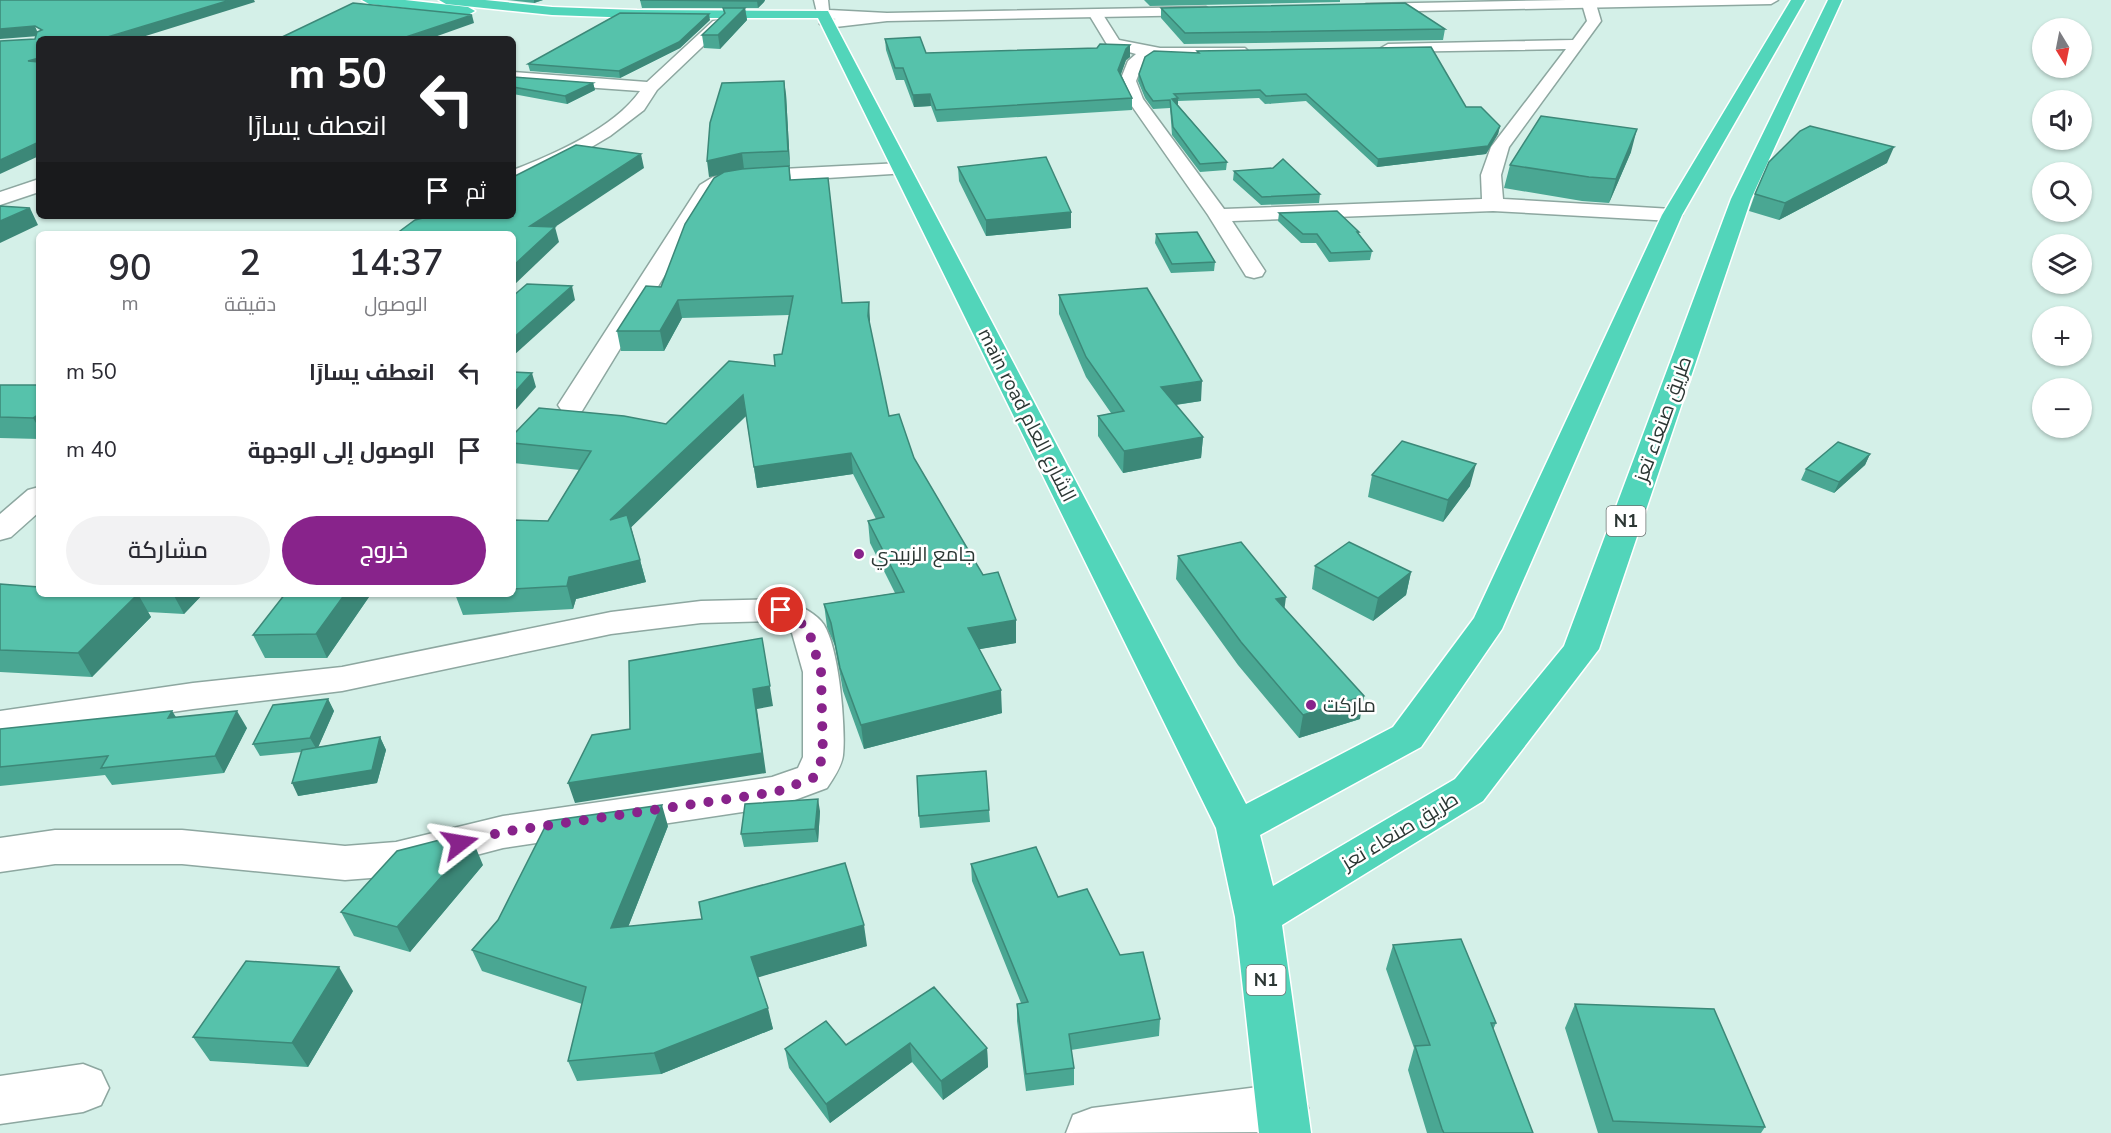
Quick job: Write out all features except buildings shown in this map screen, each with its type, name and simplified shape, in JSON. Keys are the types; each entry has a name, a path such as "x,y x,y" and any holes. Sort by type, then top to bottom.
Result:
{"highway":[{"path":"369,0 535,18 718,24 824,12"},
{"path":"446,0 552,11 637,15 824,12"},
{"name":"طريق صنعاء تعز","path":"1237,828 1407,737 1490,621 1672,215 1817,1"},
{"name":"طريق صنعاء تعز","path":"1258,916 1469,790 1581,649 1741,199 1817,1"},
{"path":"535,18 552,11"},
{"name":"main road الشارع العام","path":"824,12 901,169 1237,828"},
{"name":"N1","path":"1237,828 1258,916 1283,1120"}],"street":[{"path":"1357,8 1399,4 1589,4 1771,0"},
{"path":"1494,205 1491,175 1500,147 1594,21 1589,4"},
{"path":"824,12 887,17 1226,11"},
{"path":"1095,13 1113,43 1149,52 1255,50"},
{"path":"516,176 556,160 604,132 638,106 651,87 718,24"},
{"path":"1373,48 1575,44"},
{"path":"1149,52 1136,62 1128,81 1135,99 1254,271"},
{"path":"516,77 651,87"},
{"path":"572,405 707,189 720,181 744,177 901,169"},
{"path":"0,178 36,177"},
{"path":"0,199 36,186"},
{"path":"1218,216 1494,205 1672,215"},
{"path":"0,530 36,499"},
{"path":"0,724 193,696 342,680 611,623 701,612 781,610 808,628 821,672 823,757 813,778 776,792 503,832 396,859 345,863 182,848 55,847 0,855"},
{"path":"0,1100 83,1088"},
{"path":"1092,1133 1283,1120"}],"place":[{"name":"جامع الزبيدي","path":"859,554"},
{"name":"ماركت","path":"1311,705"}],"route":[{"path":"460,843 503,832 776,792 813,778 823,757 821,672 808,628 781,610"}]}
